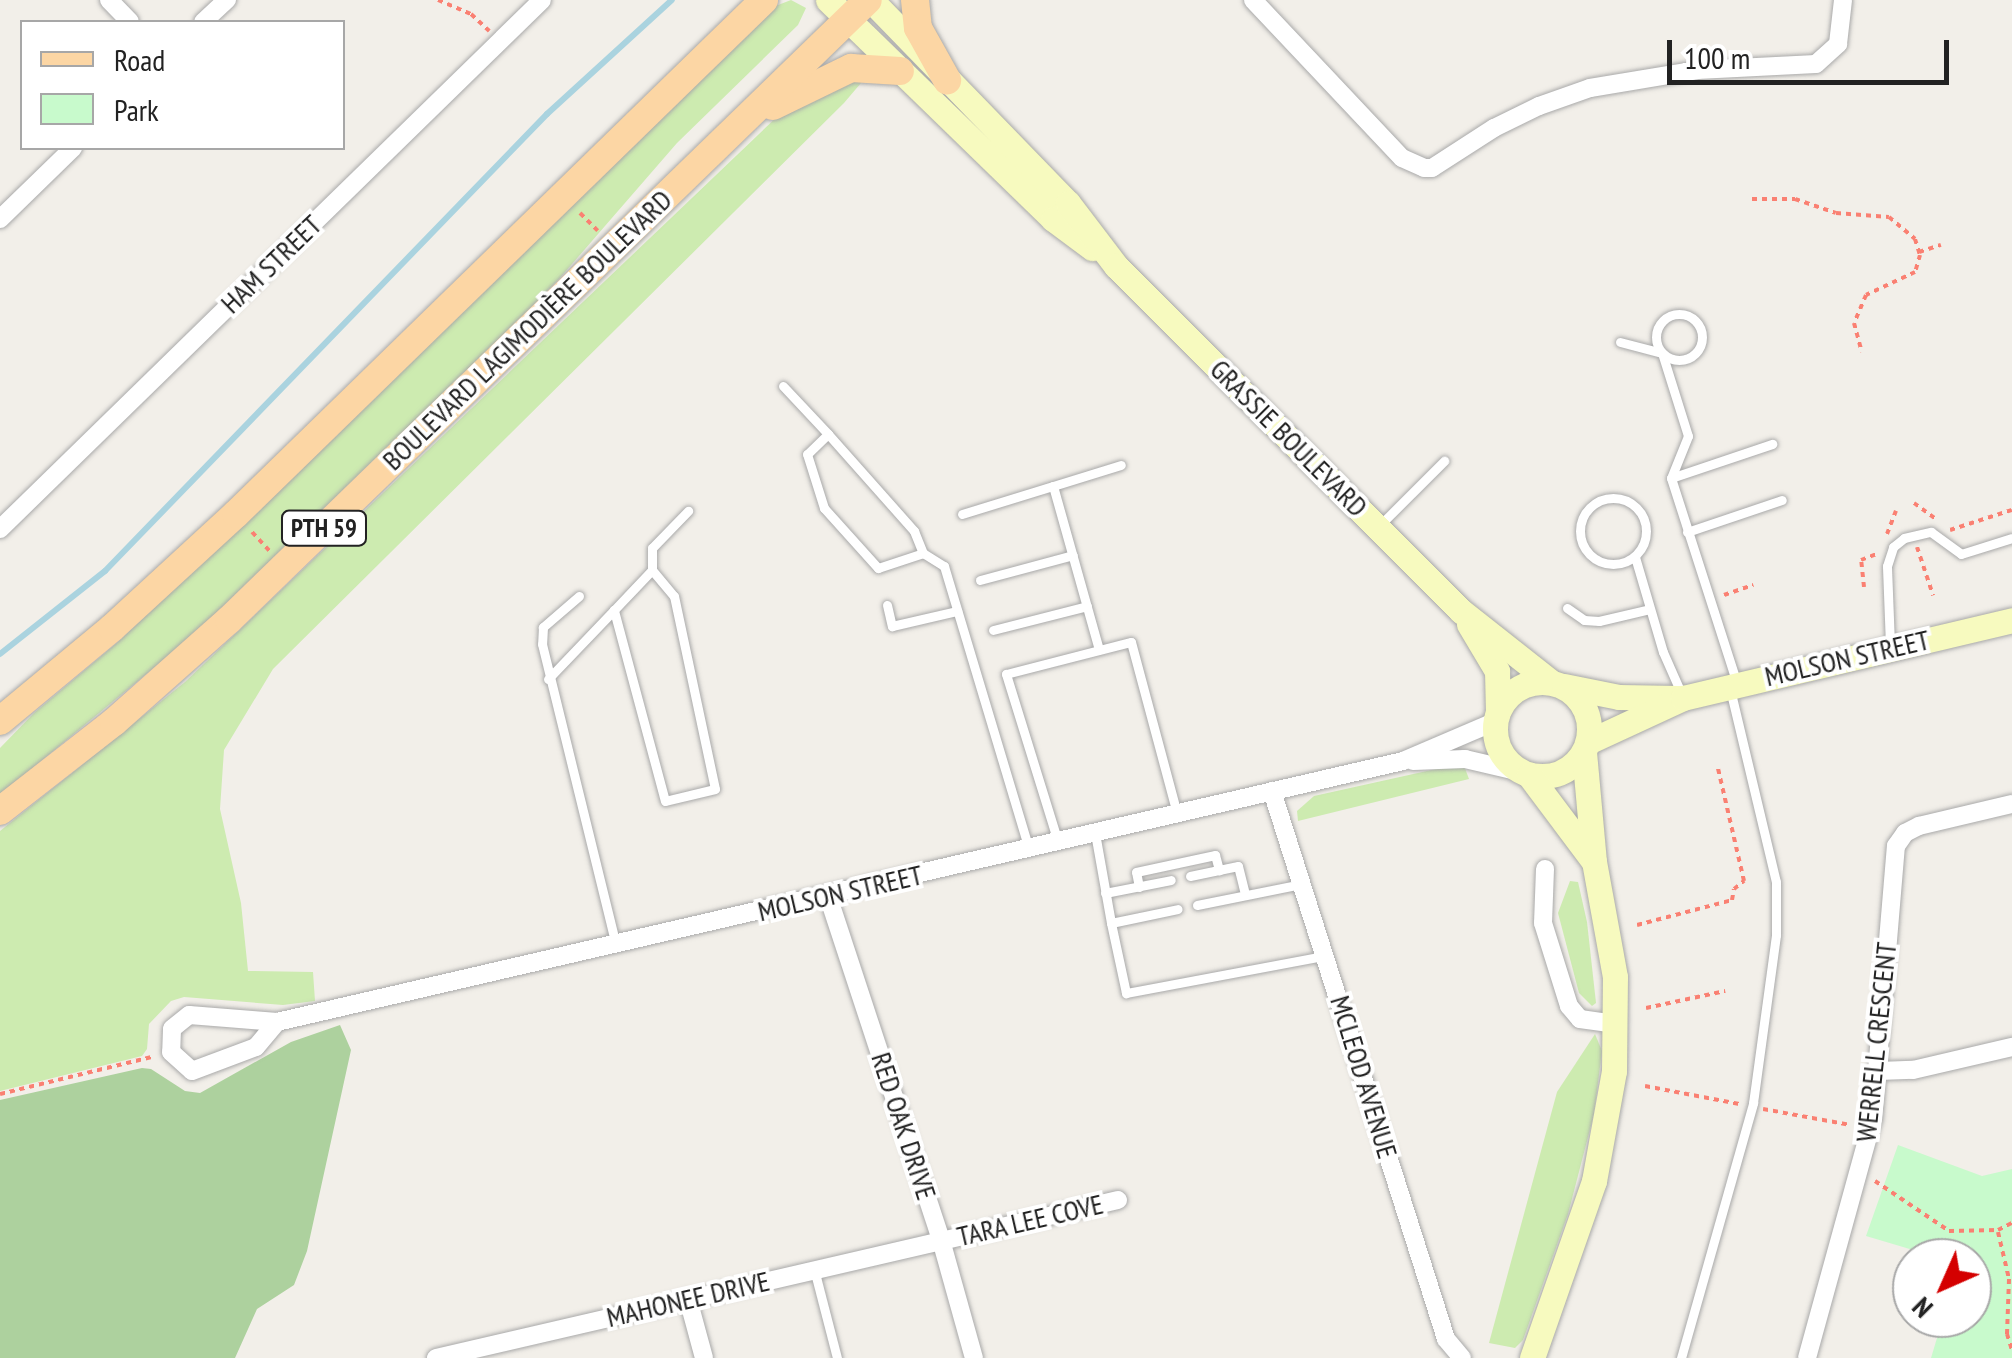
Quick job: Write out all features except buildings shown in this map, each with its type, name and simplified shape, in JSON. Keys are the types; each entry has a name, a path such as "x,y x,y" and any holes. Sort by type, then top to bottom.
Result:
{"main road":[{"path":"720,42 743,0"},
{"name":"PTH 59","path":"0,721 99,640 236,514 764,0"},
{"path":"914,0 918,28 946,80"},
{"name":"BOULEVARD LAGIMODIÈRE BOULEVARD","path":"0,811 143,698 284,566 854,5"},
{"path":"733,128 836,73 860,67 900,72"}],"street":[{"path":"109,0 128,20"},
{"path":"205,20 227,0"},
{"name":"HAM STREET","path":"0,529 542,0"},
{"path":"1253,0 1402,158 1424,168 1432,168 1494,128 1538,106 1590,88 1697,70 1816,64 1838,44 1842,0"},
{"name":"GRASSIE BOULEVARD","path":"854,5 946,80 1068,203 1116,266 1461,611 1556,684"},
{"name":"GRASSIE BOULEVARD","path":"854,5 900,72 1053,219 1116,266"},
{"path":"0,218 72,150"},
{"name":"GRASSIE BOULEVARD","path":"1461,611 1496,671 1496,717"},
{"name":"MOLSON STREET","path":"1586,747 1683,698 2012,620"},
{"path":"1532,1358 1594,1181 1607,1127 1617,1024 1610,941 1594,862 1586,747 1590,721 1584,706 1556,684 1518,688 1496,717 1501,753 1525,774 1594,862"},
{"name":"MOLSON STREET","path":"1556,684 1620,697 1683,698"},
{"name":"MOLSON STREET","path":"1402,761 1496,717"},
{"path":"1525,774 1561,773 1586,747"},
{"name":"MOLSON STREET","path":"277,1022 256,1047 192,1071 171,1052 172,1029 188,1015 277,1022 1402,761 1465,759 1525,774"},
{"name":"MCLEOD AVENUE","path":"1272,792 1446,1339 1462,1358"},
{"name":"WERRELL CRESCENT","path":"1807,1358 1860,1176 1878,1071 1896,846 1919,826 2012,804"},
{"path":"1545,869 1544,923 1569,1006 1580,1020 1617,1024"},
{"name":"RED OAK DRIVE","path":"828,896 941,1240 974,1358"},
{"path":"1878,1071 1913,1070 2012,1048"},
{"name":"TARA LEE COVE","path":"941,1240 1118,1200"},
{"name":"MAHONEE DRIVE","path":"436,1358 941,1240"},
{"path":"688,1298 704,1358"}],"lane":[{"path":"1620,342 1662,352 1676,360 1696,353 1702,340 1694,320 1673,315 1660,324 1656,338 1662,352 1688,436 1671,478 1733,685 1776,882 1776,935 1753,1103 1681,1358"},
{"path":"783,386 914,531 923,553 944,566 1029,848"},
{"path":"828,434 808,454 824,508 878,568 882,583"},
{"path":"1671,478 1772,444"},
{"path":"1378,527 1444,460"},
{"path":"962,514 1122,465"},
{"path":"1053,486 1099,650"},
{"path":"1621,499 1639,510 1646,540 1634,557 1616,564 1588,553 1580,534 1592,506 1621,499"},
{"path":"1688,532 1782,500"},
{"path":"614,610 666,802 715,789 674,596 652,570 652,548 688,511"},
{"path":"1890,648 1887,566 1893,547 1914,535 1932,532 1962,554 2012,538"},
{"path":"878,568 923,553"},
{"path":"980,580 1073,555"},
{"path":"1634,557 1683,698"},
{"path":"548,679 652,570"},
{"path":"579,596 543,627 548,679 616,944"},
{"path":"887,605 892,626 957,611"},
{"path":"993,630 1087,606"},
{"path":"1566,608 1584,620 1599,621 1650,610"},
{"path":"1058,842 1006,674 1132,642 1177,814"},
{"path":"1095,833 1126,993 1326,956"},
{"path":"1139,886 1136,872 1215,854 1219,870"},
{"path":"1190,876 1238,866 1245,895"},
{"path":"1106,893 1171,880"},
{"path":"1197,906 1301,884"},
{"path":"1110,923 1178,909"},
{"path":"814,1269 838,1358"}],"path":[{"path":"438,0 471,14 499,42"},
{"path":"562,196 613,246"},
{"path":"1752,200 1795,199 1836,213 1889,217 1903,225 1919,252 1915,272 1866,295 1854,323 1862,352"},
{"path":"1919,252 1941,245"},
{"path":"1914,503 1918,502 1948,530 2012,510"},
{"path":"236,514 284,566"},
{"path":"1914,535 1932,595"},
{"path":"1710,599 1753,586"},
{"path":"1637,924 1732,900 1734,889 1744,882 1718,768"},
{"path":"1646,1008 1725,991"},
{"path":"0,1094 171,1052"},
{"path":"1860,1176 1888,1186 1949,1231 1998,1230 2012,1222"},
{"path":"1998,1230 2009,1280 2007,1334 2012,1350"}],"green space":[{"path":"791,0 806,8 798,25 677,143 559,279 492,347 191,637 0,795 0,748 34,713 118,642 225,541 773,7"},
{"path":"859,76 861,83 844,103 273,669 224,750 220,809 241,903 248,971 313,972 315,1001 283,1005 184,997 171,1001 149,1024 147,1049 142,1056 0,1091 0,831 185,682 783,111"},
{"path":"1463,763 1469,779 1298,821 1297,811 1314,796"},
{"path":"1570,881 1578,882 1587,922 1596,1003 1592,1006 1579,993 1558,913"},
{"path":"340,1025 351,1050 307,1251 294,1285 257,1309 235,1358 0,1358 0,1100 142,1068 151,1069 185,1091 200,1093 291,1042"},
{"path":"1595,1034 1602,1051 1594,1114 1568,1214 1523,1340 1515,1348 1489,1343 1557,1092"},
{"path":"1898,1145 1982,1176 2012,1169 2012,1358 1931,1358 1937,1338 1992,1338 1992,1238 1892,1238 1892,1244 1866,1236"}],"waterway":[{"path":"0,654 105,571 547,114 672,0"}]}
